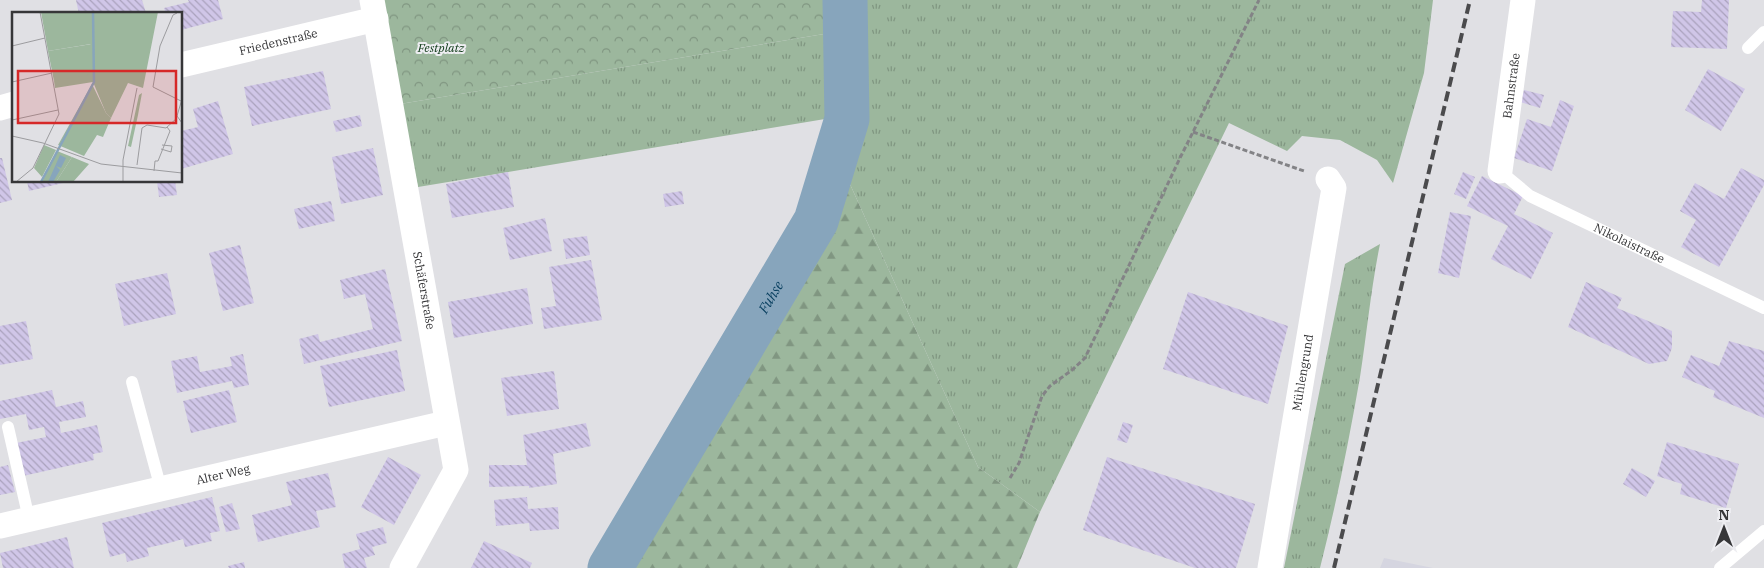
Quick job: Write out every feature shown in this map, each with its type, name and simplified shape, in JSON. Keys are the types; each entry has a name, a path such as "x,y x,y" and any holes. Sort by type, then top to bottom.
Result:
{"street":[{"name":"Bahnstraße","path":"1500,171 1523,0"},
{"name":"Friedenstraße","path":"182,65 374,10"},
{"name":"Schäferstraße","path":"374,10 446,423 456,470 402,568"},
{"name":"Mühlengrund","path":"1270,568 1334,188 1328,179"},
{"name":"Alter Weg","path":"0,526 446,423"}],"lane":[{"path":"1748,48 1764,32"},
{"name":"Nikolaistraße","path":"1500,171 1530,196 1764,308"},
{"path":"132,382 161,488"},
{"path":"8,427 29,519"},
{"path":"1720,568 1764,531"}],"path":[{"path":"1010,478 1019,463 1042,396 1050,386 1085,358 1259,0"},
{"path":"1194,132 1328,179"}],"shaded area":[{"path":"1384,558 1433,568 1380,568"}],"green space":[{"name":"Festplatz","path":"381,0 835,0 836,32 400,104"},
{"path":"835,0 1433,0 1424,73 1393,183 1377,160 1340,140 1302,136 1287,151 1229,123 1040,512 978,467 830,140 837,117 418,187 400,104 836,32"},
{"path":"830,140 978,467 1040,512 1017,568 598,568 807,212"},
{"path":"1380,244 1360,377 1337,497 1320,568 1284,568 1345,264"}],"building":[{"path":"76,0 142,0 146,12 79,12"},
{"path":"188,0 218,0 223,19 182,30 182,12 165,12 164,8 189,2"},
{"path":"1702,0 1729,0 1727,49 1671,47 1673,11 1701,12"},
{"path":"1708,69 1745,89 1721,131 1685,110"},
{"path":"323,71 331,109 252,126 244,87"},
{"path":"1524,90 1544,95 1540,108 1520,102"},
{"path":"1560,100 1574,106 1552,171 1514,158 1527,119 1551,127"},
{"path":"218,101 233,154 182,169 182,131 198,127 193,109"},
{"path":"360,115 362,126 336,132 333,121"},
{"path":"373,148 383,195 341,204 332,157"},
{"path":"0,158 2,158 12,200 0,203"},
{"path":"1741,168 1764,180 1764,185 1719,267 1681,247 1696,220 1680,211 1695,183 1724,199"},
{"path":"508,172 514,207 452,218 446,184"},
{"path":"1463,172 1475,177 1466,199 1454,194"},
{"path":"1482,176 1523,196 1514,214 1553,233 1531,279 1491,259 1508,226 1467,206"},
{"path":"27,182 67,182 29,191"},
{"path":"157,182 175,182 177,195 159,197"},
{"path":"682,191 684,204 665,207 663,194"},
{"path":"331,201 335,221 299,229 294,209"},
{"path":"1450,212 1471,216 1459,278 1438,273"},
{"path":"545,218 552,251 510,260 503,228"},
{"path":"587,236 590,255 566,259 563,239"},
{"path":"240,245 254,303 223,311 209,253"},
{"path":"591,260 602,320 544,329 541,308 556,306 549,267"},
{"path":"385,269 402,341 304,364 299,339 318,334 320,342 373,329 365,294 344,299 340,280"},
{"path":"167,273 176,314 124,326 115,284"},
{"path":"1586,282 1622,298 1617,308 1672,331 1672,348 1667,361 1649,364 1568,327"},
{"path":"527,288 533,324 454,338 448,302"},
{"path":"1188,292 1288,326 1268,404 1163,369"},
{"path":"26,321 33,359 0,365 0,326"},
{"path":"1729,341 1764,351 1764,418 1713,397 1715,391 1682,377 1691,355 1719,366"},
{"path":"397,350 405,391 329,407 320,366"},
{"path":"243,354 249,385 234,388 232,381 177,393 171,361 197,356 200,372 232,366 230,357"},
{"path":"554,371 559,409 507,416 501,378"},
{"path":"52,390 56,407 83,401 86,417 59,422 61,433 97,425 103,452 93,454 94,460 23,476 16,443 46,437 44,427 29,430 26,414 0,419 0,401"},
{"path":"229,390 237,422 191,433 183,401"},
{"path":"1123,422 1133,425 1127,443 1117,440"},
{"path":"586,423 591,446 553,454 557,484 529,488 529,486 489,487 489,465 527,465 523,435"},
{"path":"1667,442 1739,464 1726,508 1680,494 1682,484 1657,476"},
{"path":"388,457 421,475 394,525 361,507"},
{"path":"1107,457 1255,504 1236,568 1195,568 1083,530"},
{"path":"8,465 15,492 0,495 0,467"},
{"path":"1632,468 1655,481 1646,497 1623,484"},
{"path":"328,473 336,507 316,511 320,527 258,542 252,515 292,505 286,482"},
{"path":"212,497 220,531 210,533 212,541 185,547 183,539 147,548 149,556 127,562 125,553 110,557 102,523"},
{"path":"527,497 528,509 558,507 559,529 530,531 529,523 496,526 494,500"},
{"path":"232,503 240,529 226,532 219,507"},
{"path":"383,527 387,543 372,547 375,555 364,558 367,568 345,568 342,554 360,549 356,534"},
{"path":"67,537 74,568 3,568 0,553"},
{"path":"484,541 532,563 530,568 471,568"},
{"path":"244,562 245,568 229,568 228,566"}],"waterway":[{"name":"Fuhse","path":"610,568 816,221 847,119 845,0"}],"railway":[{"path":"1334,568 1470,0"}]}
